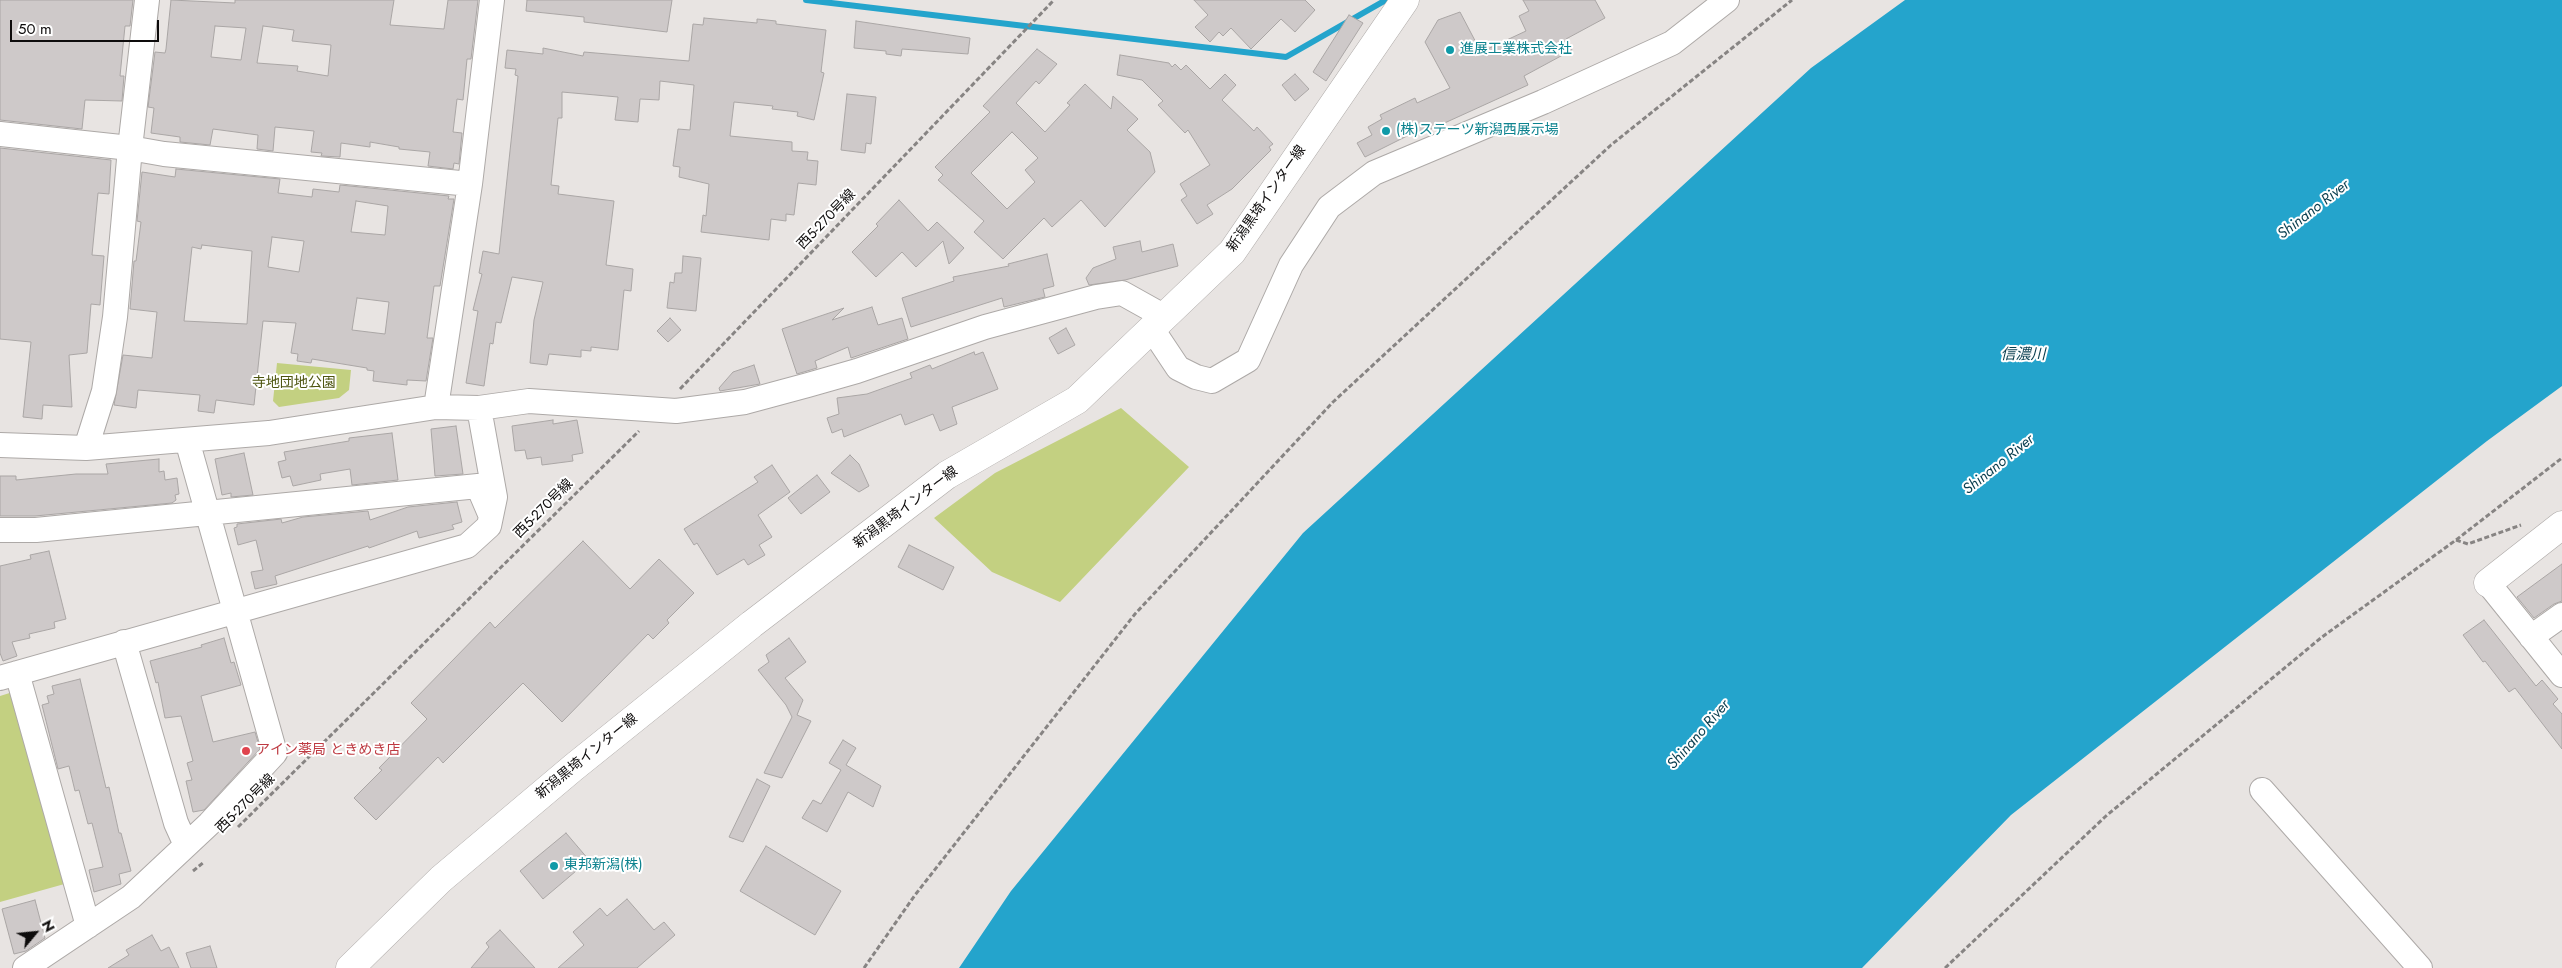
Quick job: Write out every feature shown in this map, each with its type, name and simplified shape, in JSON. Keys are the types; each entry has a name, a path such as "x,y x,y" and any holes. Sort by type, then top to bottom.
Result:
{"main road":[{"name":"新潟黒埼インター線","path":"350,968 441,879 574,767 752,624 947,475 1077,400 1232,252 1405,0"},
{"path":"2488,583 2562,525"}],"street":[{"path":"86,448 104,391 114,326 130,148 147,0"},
{"path":"436,407 470,184 492,0"},
{"path":"0,445 86,448 187,440 269,433 436,407 480,408 529,401 676,411 745,402 857,371 985,327 1096,297 1122,293 1158,323 1178,368 1196,377 1212,381 1248,360 1291,265 1328,207 1374,173 1544,102 1672,43 1727,0"},
{"path":"0,134 130,148 164,154 470,184"},
{"path":"88,926 8,675 467,546 489,526 495,497 480,408"},
{"path":"26,968 131,896 186,845 274,753 187,440"},
{"path":"0,530 36,530 478,486 491,516"},
{"path":"2488,583 2562,674"},
{"path":"2531,638 2562,614"},
{"path":"124,642 176,823 186,845"},
{"path":"2262,790 2420,968"}],"path":[{"name":"西5-270号線","path":"233,833 660,410 1054,0"},
{"path":"864,968 915,895 1135,614 1333,402 1611,145 1792,0"},
{"path":"1945,968 2106,816 2322,637 2456,540 2562,458"},
{"path":"2456,540 2468,544 2522,525"},
{"path":"190,874 205,860"}],"green space":[{"name":"寺地団地公園","path":"277,363 351,370 349,390 339,398 279,407 273,401"},
{"path":"1121,408 1189,467 1060,602 992,572 934,518 995,473"},
{"path":"16,691 68,883 0,902 0,696"}],"water":[{"name":"信濃川","path":"1905,0 2562,0 2562,386 2487,441 2011,815 1862,968 959,968 1011,891 1303,533 1811,68"}],"building":[{"path":"0,0 133,0 130,26 125,26 120,76 124,76 122,101 85,100 82,129 0,120"},
{"path":"171,0 235,3 235,0 394,0 390,25 444,29 448,0 478,0 471,59 467,59 463,100 457,99 453,132 462,133 459,164 454,163 453,169 428,166 430,152 399,149 399,147 370,142 370,147 341,143 340,157 321,156 322,153 311,152 314,131 275,127 273,151 257,149 258,135 213,129 210,145 180,142 180,137 151,133 154,108 148,107 155,52 165,53","holes":["215,26 246,28 241,60 211,57","263,26 294,30 292,41 331,45 328,76 297,71 298,66 257,63"]},
{"path":"527,0 672,0 667,32 584,22 584,17 526,11"},
{"path":"1194,0 1305,0 1315,10 1295,32 1281,19 1251,49 1231,28 1223,36 1219,32 1210,42 1195,27 1208,15"},
{"path":"1523,0 1595,0 1605,18 1566,39 1572,50 1524,76 1528,85 1416,136 1415,132 1365,157 1357,143 1372,135 1368,127 1382,119 1380,115 1415,98 1417,103 1450,88 1425,42 1438,20 1460,12 1481,52 1526,31 1519,16 1529,11"},
{"path":"1349,15 1363,23 1326,81 1313,72"},
{"path":"704,18 757,23 757,19 776,21 776,24 826,30 821,72 824,73 814,120 797,116 798,112 772,109 773,106 734,102 730,136 792,142 792,151 808,152 807,160 818,161 816,185 798,183 794,215 786,214 786,221 771,219 769,240 701,232 703,215 706,216 709,184 679,177 680,167 673,166 678,129 690,130 694,85 660,81 659,100 640,99 638,122 615,120 618,97 562,92 562,118 558,118 551,185 559,186 558,194 614,201 606,265 633,269 631,291 624,290 618,350 591,347 591,351 581,350 581,357 549,354 547,365 530,363 534,320 543,282 512,277 501,323 496,322 493,344 490,343 484,386 466,383 478,311 473,310 482,274 479,273 483,251 499,254 518,76 515,75 516,69 505,68 507,50 543,54 543,48 583,56 584,52 689,61 693,24 703,25"},
{"path":"856,21 970,38 968,54 902,49 901,56 886,54 886,51 854,48"},
{"path":"1037,49 1057,64 1039,84 1036,81 1016,103 1045,132 1070,105 1067,103 1085,84 1111,109 1113,96 1138,119 1127,130 1150,152 1155,172 1105,227 1081,200 1052,227 1044,218 1003,259 974,232 984,221 938,180 943,175 935,167 990,112 983,106","holes":["1012,132 1038,158 1025,170 1035,182 1007,209 971,173"]},
{"path":"1120,55 1169,63 1172,67 1175,64 1181,70 1186,65 1210,89 1225,74 1236,85 1222,100 1254,131 1257,127 1273,144 1269,147 1271,150 1232,189 1207,205 1213,214 1197,224 1181,200 1187,196 1180,184 1210,165 1188,130 1185,133 1158,105 1163,101 1142,80 1117,75"},
{"path":"1295,74 1309,89 1295,101 1282,85"},
{"path":"847,94 876,97 871,144 866,143 865,153 841,150"},
{"path":"0,148 111,160 109,194 98,193 92,255 104,256 100,305 91,304 87,353 69,355 72,407 43,405 42,419 23,417 31,342 0,339"},
{"path":"176,169 280,179 278,193 312,197 313,189 339,192 340,185 449,196 448,199 454,199 440,286 434,286 427,338 433,338 426,381 407,380 407,385 373,381 374,371 367,370 367,368 312,359 311,363 297,361 298,354 291,353 296,323 263,321 254,405 216,400 214,413 198,411 200,395 138,390 136,408 114,405 123,355 152,358 157,312 130,309 134,261 136,261 141,222 137,221 142,172 175,177","holes":["356,201 388,206 385,235 351,232","272,237 304,241 299,272 268,267","202,245 252,251 247,324 184,321 192,247 201,249","357,298 389,302 385,334 352,330"]},
{"path":"899,200 928,231 937,222 964,248 949,264 943,241 916,267 902,252 876,277 852,252 878,226 876,224"},
{"path":"1140,241 1142,252 1173,244 1178,266 1125,280 1089,285 1086,278 1093,268 1116,259 1113,247"},
{"path":"1047,254 1054,286 1043,289 1045,297 1004,307 1002,298 911,327 902,298 954,281 953,277 1009,266 1008,264"},
{"path":"683,256 701,258 696,311 667,308 670,282 674,283 675,273 682,273"},
{"path":"872,307 878,325 902,318 908,339 851,358 848,347 815,361 817,368 797,374 782,329 844,308 832,320"},
{"path":"670,318 681,330 668,342 657,331"},
{"path":"1066,328 1075,345 1058,354 1049,338"},
{"path":"974,352 975,355 983,352 998,389 952,407 957,424 940,431 933,414 905,425 901,414 844,437 842,429 832,433 827,418 839,414 837,398 867,394 912,378 910,373 930,365 932,369"},
{"path":"754,365 760,384 720,391 719,388 733,372"},
{"path":"553,420 553,424 577,420 583,453 572,455 573,461 542,465 541,457 527,459 525,450 515,451 512,426"},
{"path":"456,426 463,474 435,476 431,429"},
{"path":"392,433 398,480 352,485 350,469 320,474 321,480 293,486 290,476 282,478 278,462 286,460 284,452 349,441 349,438"},
{"path":"244,453 253,495 231,497 231,493 222,495 215,459"},
{"path":"850,455 859,464 869,486 859,492 831,473"},
{"path":"159,459 159,472 164,471 165,480 177,478 179,494 175,495 176,500 172,503 35,516 0,516 0,476 16,476 16,480 76,474 108,474 106,464"},
{"path":"772,465 790,492 758,515 772,537 759,545 765,555 748,565 744,559 717,575 697,543 694,545 684,529 758,482 754,477"},
{"path":"817,475 830,492 801,514 788,498"},
{"path":"457,502 462,522 452,525 454,529 419,538 417,531 369,548 368,546 275,576 277,584 255,589 251,572 263,570 256,540 238,545 234,528 237,527 237,524 281,519 282,523 303,517 368,511 370,520 408,507"},
{"path":"583,541 630,589 659,559 694,593 667,620 669,623 653,639 648,634 562,722 523,683 443,763 438,757 376,820 354,798 382,770 379,768 427,719 411,703 490,622 495,628"},
{"path":"909,545 954,567 943,590 898,567"},
{"path":"49,551 66,619 54,622 55,628 29,634 30,638 12,642 17,656 3,661 0,653 0,566 31,559 30,555"},
{"path":"2562,564 2562,601 2554,604 2534,618 2517,597"},
{"path":"2484,620 2536,686 2542,680 2558,699 2553,704 2562,714 2562,749 2515,688 2509,692 2463,635"},
{"path":"224,638 231,663 234,662 241,685 201,696 213,742 255,732 260,749 204,810 193,812 186,781 192,780 187,763 193,761 181,716 165,718 158,682 156,683 150,661 202,647 201,645"},
{"path":"789,638 806,662 785,678 803,700 797,715 811,721 782,778 764,773 792,717 786,705 758,670 769,662 766,655"},
{"path":"80,679 106,788 109,787 119,833 121,833 131,871 119,874 121,884 94,892 89,870 103,867 92,823 88,824 79,790 75,791 69,766 58,769 42,705 49,703 47,696 54,694 52,686"},
{"path":"843,740 856,748 846,765 881,786 873,807 848,792 827,832 802,818 813,800 821,804 841,770 829,763"},
{"path":"757,779 770,786 743,842 729,837"},
{"name":"東邦新潟(株)","path":"566,833 589,860 543,899 520,871"},
{"path":"766,846 841,891 815,935 740,891"},
{"path":"627,899 654,930 664,922 675,935 637,968 558,968 584,945 573,932 600,908 607,916"},
{"path":"35,900 45,938 26,951 14,954 2,909"},
{"path":"500,930 535,968 471,968 489,947 486,943"},
{"path":"152,935 161,951 169,947 179,968 108,968 129,955 126,950"},
{"path":"210,946 217,968 191,968 186,953"}],"waterway":[{"path":"806,0 1286,57 1386,0"}],"place":[{"name":"進展工業株式会社","path":"1450,50"},
{"name":"(株)ステーツ新潟西展示場","path":"1386,131"},
{"name":"アイン薬局 ときめき店","path":"246,751"},
{"name":"東邦新潟(株)","path":"554,866"}],"water label":[{"name":"Shinano River","path":"2314,210"},
{"name":"Shinano River","path":"1999,465"},
{"name":"Shinano River","path":"1699,735"}]}
